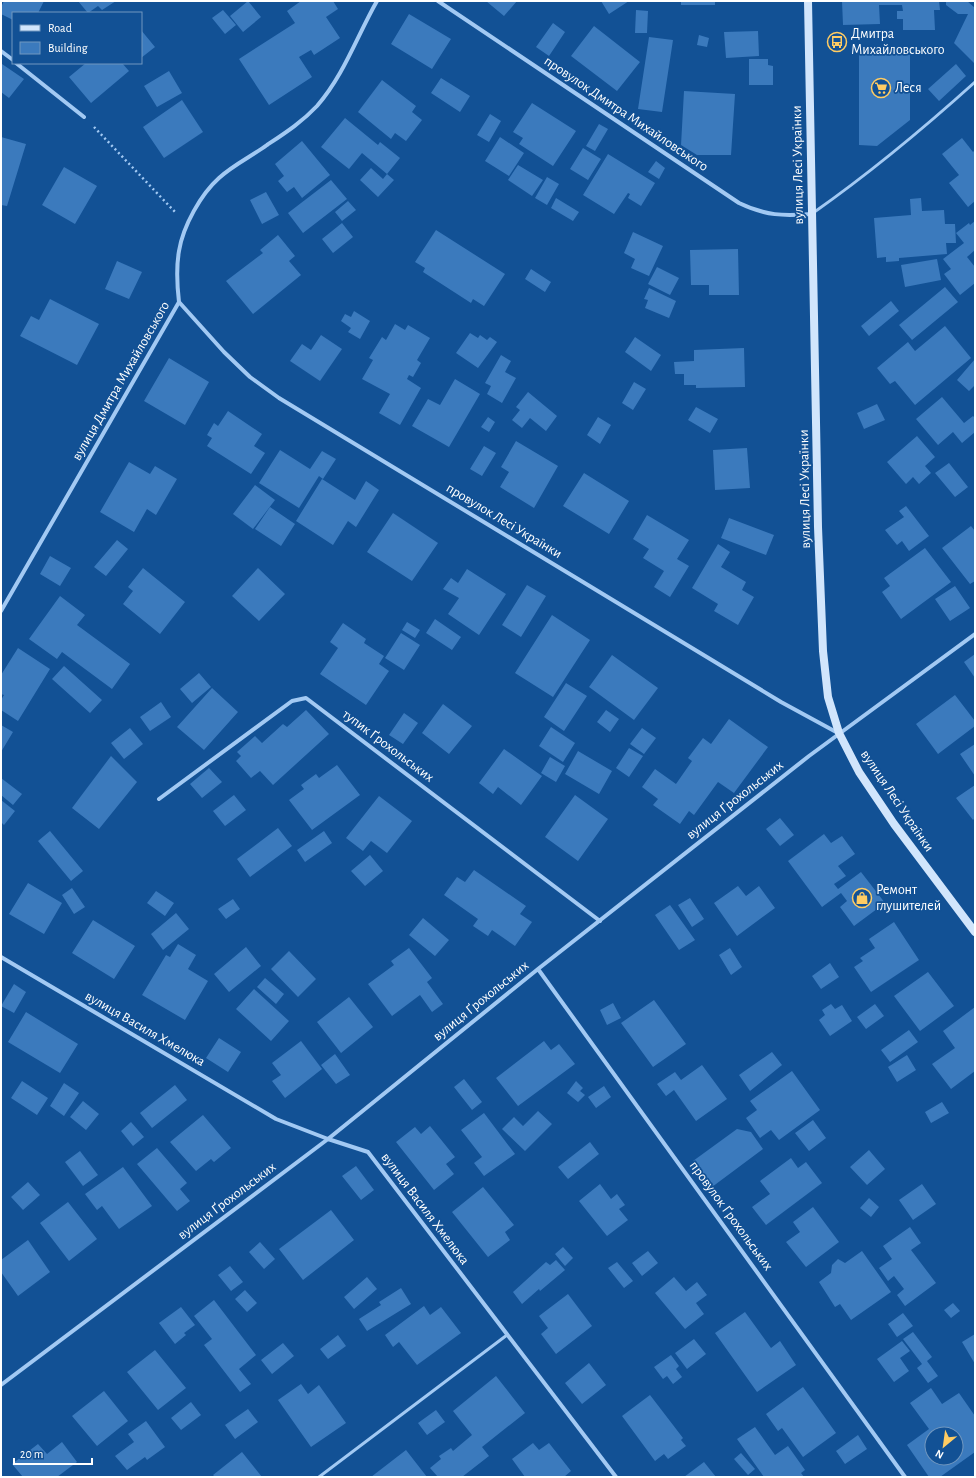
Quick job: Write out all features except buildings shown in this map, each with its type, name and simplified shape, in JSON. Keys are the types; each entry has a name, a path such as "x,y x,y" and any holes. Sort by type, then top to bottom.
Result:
{"main road":[{"name":"вулиця Лесі Українки","path":"808,1 818,527 823,651 828,697 839,733 856,767 894,824 975,932"}],"street":[{"name":"вулиця Дмитра Михайловського","path":"1,611 178,302 177,272 179,250 187,225 201,199 220,178 298,124 317,106 347,61 377,1"},
{"name":"провулок Дмитра Михайловського","path":"438,1 739,203 753,210 766,214 788,216 812,214"},
{"path":"1,51 12,59"},
{"path":"17,64 84,117"},
{"name":"провулок Лесі Українки","path":"178,302 224,352 250,377 280,398 781,702 839,733"},
{"name":"вулиця Ґрохольських","path":"1,1385 328,1139 538,969 839,733 975,634"},
{"name":"тупик Ґрохольських","path":"159,799 292,701 306,698 600,921"},
{"name":"вулиця Василя Хмелюка","path":"1,958 276,1119 328,1139 368,1152 616,1477"},
{"name":"провулок Ґрохольських","path":"538,969 906,1477"}],"lane":[{"path":"812,214 845,190 942,111 975,82"},
{"path":"319,1477 507,1335"}],"path":[{"path":"84,117 187,225"}],"place":[{"name":"Дмитра Михайловського","path":"837,42"},
{"name":"Леся","path":"881,88"},
{"name":"Ремонт глушителей","path":"862,898"}]}
